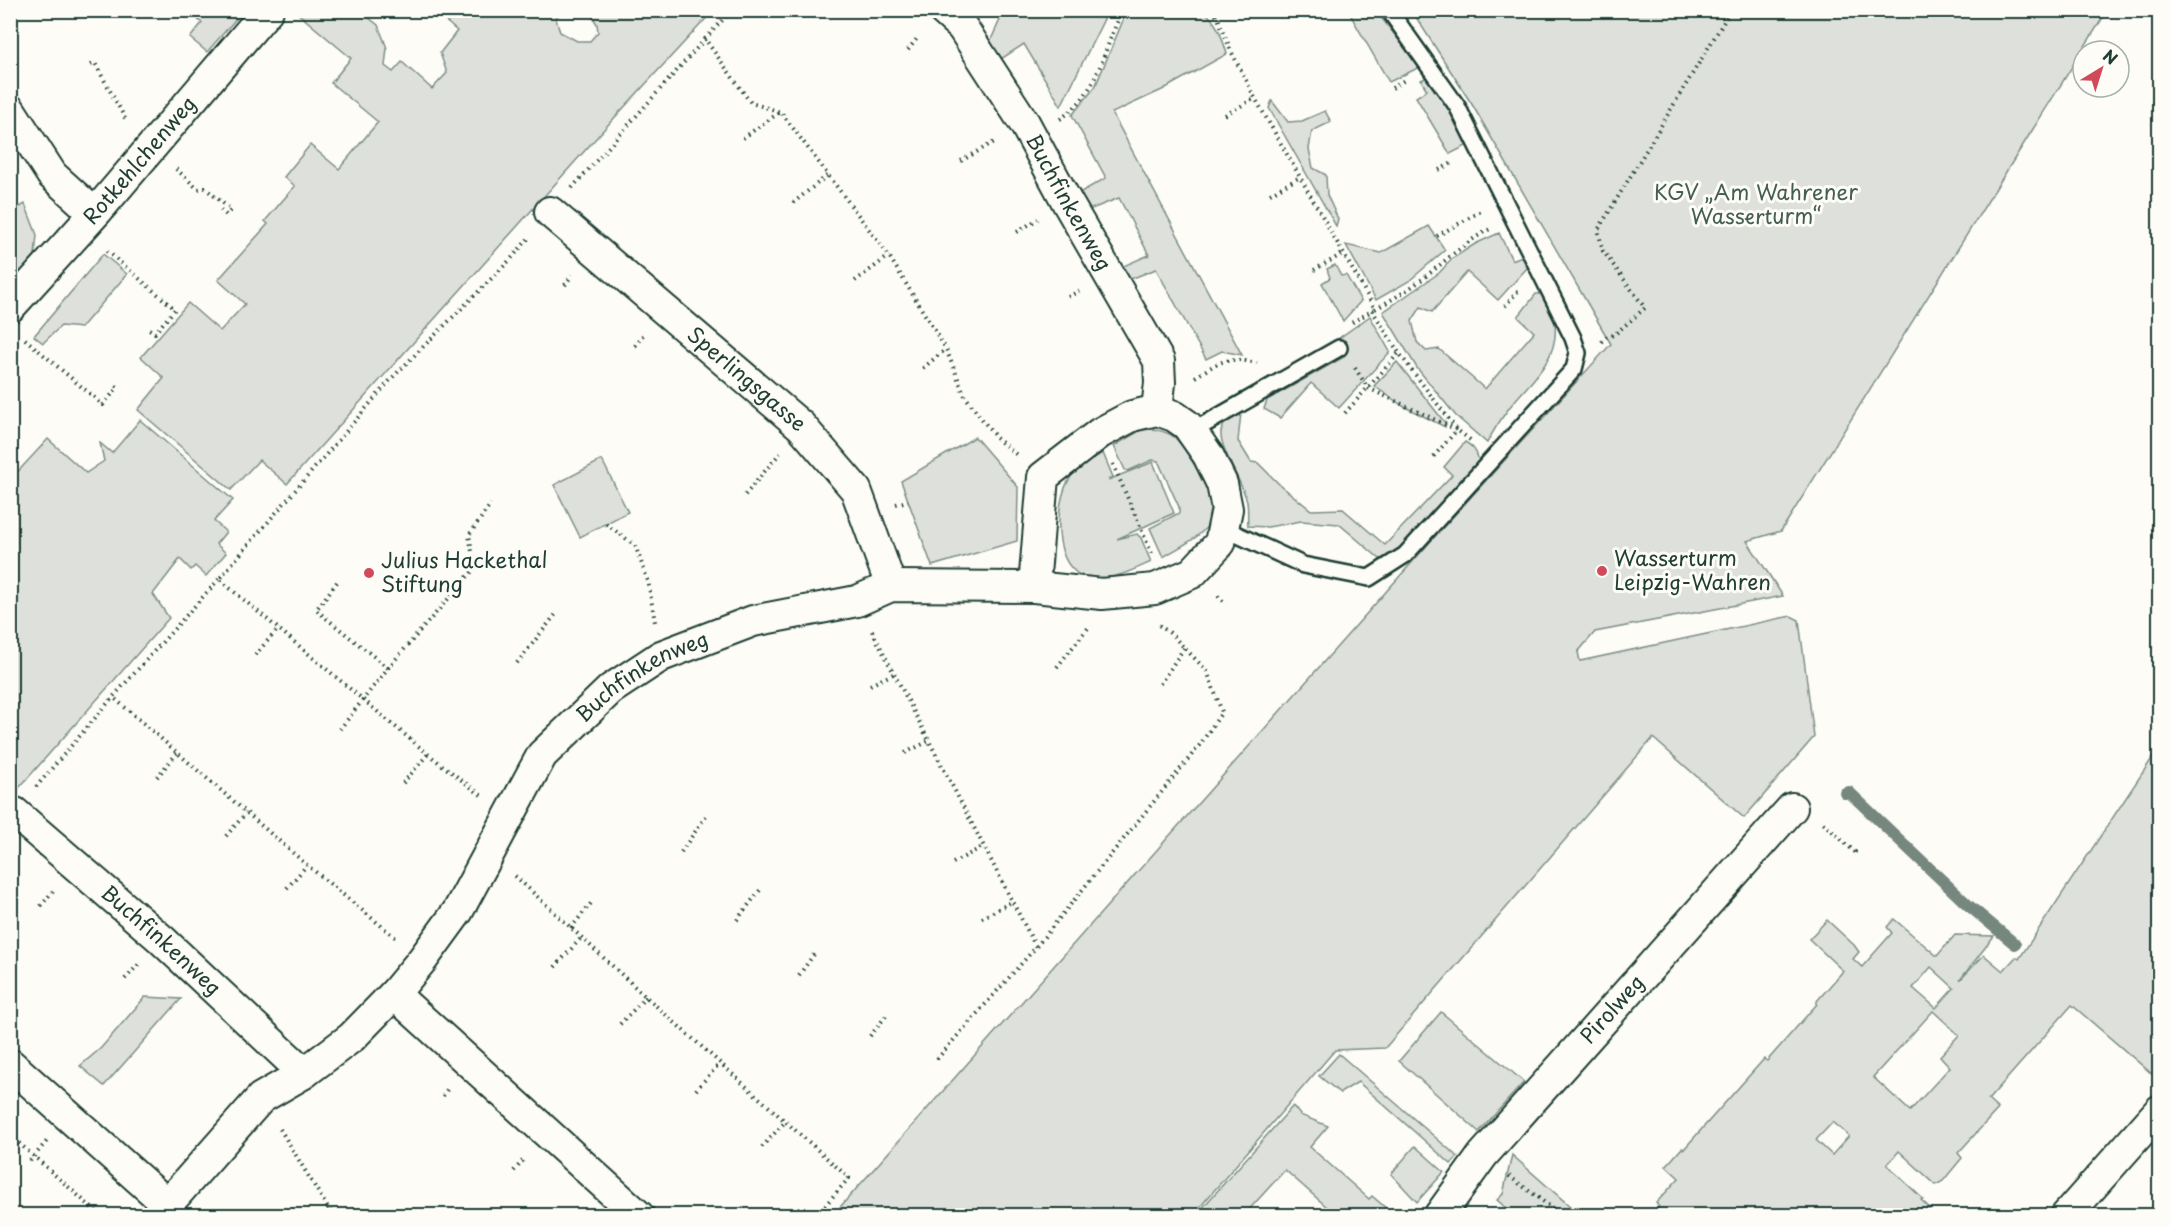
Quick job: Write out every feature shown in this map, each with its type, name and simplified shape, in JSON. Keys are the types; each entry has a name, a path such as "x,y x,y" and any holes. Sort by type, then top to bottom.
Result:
{"street":[{"name":"Rotkehlchenweg","path":"10,307 268,10"},
{"name":"Buchfinkenweg","path":"10,1064 162,1210 261,1098 304,1073 352,1037 394,994 458,911 542,755 611,690 661,656 753,621 856,601 891,586 1034,587 1102,594 1155,589 1192,573 1220,543 1227,509 1222,484 1208,455 1186,425 1174,416 1157,410 1160,383 1159,361 1067,202 1032,136 962,27 943,10"},
{"path":"10,110 52,175 94,213"},
{"name":"Sperlingsgasse","path":"550,212 801,426 856,490 891,586"},
{"path":"1034,587 1043,477 1100,433 1132,416 1157,410"},
{"name":"Pirolweg","path":"1439,1215 1483,1155 1792,808"},
{"name":"Buchfinkenweg","path":"15,813 161,939 304,1073"},
{"path":"394,994 639,1215"},
{"path":"2066,1215 2160,1110"}],"lane":[{"path":"1223,528 1303,565 1369,578 1405,555 1574,369 1578,353 1573,338 1457,106 1389,10"},
{"path":"1191,432 1339,348"}],"path":[{"path":"15,813 112,697 219,579 392,378 511,259 550,212 732,10"},
{"path":"1032,136 1070,112 1094,84 1113,30 1123,10"},
{"path":"1212,10 1256,98 1399,353 1457,430"},
{"path":"1574,369 1606,337 1614,335 1645,308 1603,251 1598,230 1731,10"},
{"path":"705,39 751,103 781,112 889,256 946,349 965,396 996,438 1043,477"},
{"path":"92,65 95,63 131,128"},
{"path":"1225,115 1256,98"},
{"path":"743,138 781,112"},
{"path":"173,167 198,189 205,188 231,210 226,215 220,209"},
{"path":"793,203 828,175"},
{"path":"1270,194 1300,177"},
{"path":"1437,236 1472,216"},
{"path":"1342,327 1401,294 1476,236 1513,218"},
{"path":"104,247 175,309 155,333 149,329"},
{"path":"1314,270 1344,253"},
{"path":"855,281 889,256"},
{"path":"25,339 103,405 118,387 114,384"},
{"path":"923,368 946,349"},
{"path":"1345,413 1399,353"},
{"path":"1186,382 1222,361 1233,359 1260,364"},
{"path":"1368,388 1457,430 1494,456"},
{"path":"745,495 801,426"},
{"path":"1432,457 1457,430"},
{"path":"1100,433 1166,584"},
{"path":"340,729 388,668 475,568 469,535 491,504"},
{"path":"606,524 635,544 648,580 661,656"},
{"path":"219,579 428,754 508,816"},
{"path":"337,582 316,610 388,668"},
{"path":"1057,667 1111,599 1102,594"},
{"path":"856,601 1036,947"},
{"path":"517,663 556,614"},
{"path":"937,1059 1036,947 1199,746 1221,712 1207,671 1170,633 1155,622"},
{"path":"255,655 279,628"},
{"path":"1160,684 1184,648"},
{"path":"870,685 893,674"},
{"path":"112,697 307,865 423,959"},
{"path":"905,753 929,741"},
{"path":"157,777 177,753"},
{"path":"404,783 428,754"},
{"path":"1792,808 1826,824 1855,852 1853,854"},
{"path":"226,836 246,813"},
{"path":"681,852 706,816"},
{"path":"953,863 984,846"},
{"path":"490,853 646,997 849,1178 816,1215"},
{"path":"287,888 307,865"},
{"path":"737,920 760,890"},
{"path":"982,918 1013,901"},
{"path":"571,928 592,902"},
{"path":"555,967 581,938"},
{"path":"799,975 815,953"},
{"path":"620,1024 646,997"},
{"path":"870,1036 886,1016"},
{"path":"696,1090 720,1063"},
{"path":"261,1098 329,1210 335,1215"},
{"path":"762,1147 785,1122"},
{"path":"10,1135 101,1215"},
{"path":"1483,1155 1563,1215"},
{"path":"326,1215 329,1210"}],"green space":[{"path":"1360,10 1376,11 1420,67 1389,82 1351,16"},
{"path":"188,11 243,11 207,52 190,38 202,23"},
{"path":"295,11 360,11 378,25 387,48 385,66 393,72 402,62 432,89 447,73 440,53 457,31 442,18 448,11 470,11 479,18 486,11 560,11 556,19 560,32 577,41 590,41 598,32 597,24 589,11 713,11 606,127 287,484 259,460 231,490 138,410 164,378 141,357 188,303 220,331 245,304 218,280 268,224 265,221 295,186 284,177 310,145 339,169 378,122 331,83 351,58"},
{"path":"1004,11 1108,11 1061,106 1024,44 1001,59 990,42"},
{"path":"1127,11 1204,11 1216,25 1223,42 1227,54 1162,90 1112,113 1242,355 1222,351 1206,359 1156,269 1128,280 1121,267 1149,255 1119,198 1089,210 1079,193 1106,178 1072,115 1095,87"},
{"name":"KGV „Am Wahrener Wasserturm“","path":"1412,11 2107,11 2089,39 2071,39 2071,68 1781,531 1747,541 1783,596 1595,632 1578,652 1580,661 1791,616 1799,620 1814,737 1744,818 1653,738 1385,1048 1335,1050 1193,1215 833,1215 1439,532 1611,344 1473,106"},
{"path":"1427,77 1448,104 1468,145 1450,154 1416,97 1427,90 1421,80"},
{"path":"1272,101 1288,122 1302,121 1325,111 1331,122 1312,131 1309,149 1313,168 1326,175 1327,195 1338,219 1336,226 1269,108"},
{"path":"25,204 37,235 35,255 15,279 11,274 11,212"},
{"path":"1429,226 1445,250 1409,281 1376,300 1346,245 1381,253"},
{"path":"1499,233 1512,260 1522,256 1528,267 1498,300 1467,272 1432,312 1421,307 1412,321 1417,342 1426,351 1439,349 1485,389 1534,332 1518,317 1536,294 1542,294 1555,324 1552,349 1541,370 1509,408 1487,443 1456,416 1417,368 1383,312 1439,273 1453,258"},
{"path":"103,254 127,274 81,328 61,326 43,343 34,336"},
{"path":"1335,265 1341,276 1346,275 1361,301 1343,321 1322,283 1330,278 1327,269"},
{"path":"1370,316 1390,352 1339,408 1311,383 1280,418 1264,409 1267,400 1344,357 1335,341"},
{"path":"1397,362 1446,424 1445,427 1403,406 1374,386"},
{"path":"1241,413 1238,441 1251,462 1258,463 1280,485 1311,510 1343,509 1385,545 1452,475 1444,467 1465,442 1475,450 1479,462 1405,545 1391,557 1380,559 1339,524 1301,521 1268,527 1248,526 1246,498 1221,438 1224,425"},
{"path":"140,420 233,500 214,521 226,532 216,544 226,553 206,576 195,566 191,570 180,559 153,594 169,618 11,797 11,479 48,439 86,473 104,461 100,443 112,453"},
{"path":"1153,429 1169,434 1178,441 1205,484 1212,497 1213,505 1211,520 1202,532 1163,557 1150,528 1179,513 1179,507 1158,461 1152,460 1128,471 1125,470 1114,446 1141,430"},
{"path":"975,437 1018,487 1017,541 932,566 901,481"},
{"path":"1103,453 1113,477 1108,480 1153,462 1174,513 1117,539 1137,534 1151,562 1113,577 1097,579 1077,573 1068,563 1062,550 1059,519 1061,503 1070,478 1081,467"},
{"path":"602,460 628,512 580,537 554,485"},
{"path":"2159,748 2159,1080 2072,1005 1988,1100 1998,1109 1958,1153 1962,1158 1943,1181 1936,1185 1899,1151 1887,1165 1930,1208 1923,1215 1652,1215 1659,1207 1656,1203 1679,1178 1666,1166 1764,1059 1767,1061 1843,971 1809,939 1827,920 1854,945 1859,952 1853,959 1862,967 1892,933 1887,927 1894,919 1937,956 1955,935 1994,936 1960,980 1984,955 2003,971 2016,957 2019,959","holes":["1931,967 1954,988 1936,1008 1913,988","1933,1011 1959,1035 1940,1056 1950,1067 1910,1111 1873,1077","1833,1122 1849,1136 1832,1155 1816,1140"]},
{"path":"145,997 181,999 104,1086 80,1066 101,1048"},
{"path":"1441,1012 1524,1082 1479,1132 1399,1061"},
{"path":"1339,1054 1458,1157 1451,1164 1358,1082 1340,1093 1319,1076"},
{"path":"1293,1106 1300,1115 1328,1126 1310,1147 1369,1199 1372,1196 1394,1215 1336,1215 1285,1170 1244,1215 1196,1215"},
{"path":"1415,1146 1444,1172 1417,1202 1391,1174"},
{"path":"1512,1155 1580,1215 1514,1215 1497,1200 1503,1194"}],"waterway":[{"path":"1845,793 1849,792 1968,905 2015,944"}],"place":[{"name":"Wasserturm Leipzig-Wahren","path":"1602,571"},
{"name":"Julius Hackethal Stiftung","path":"369,573"}]}
